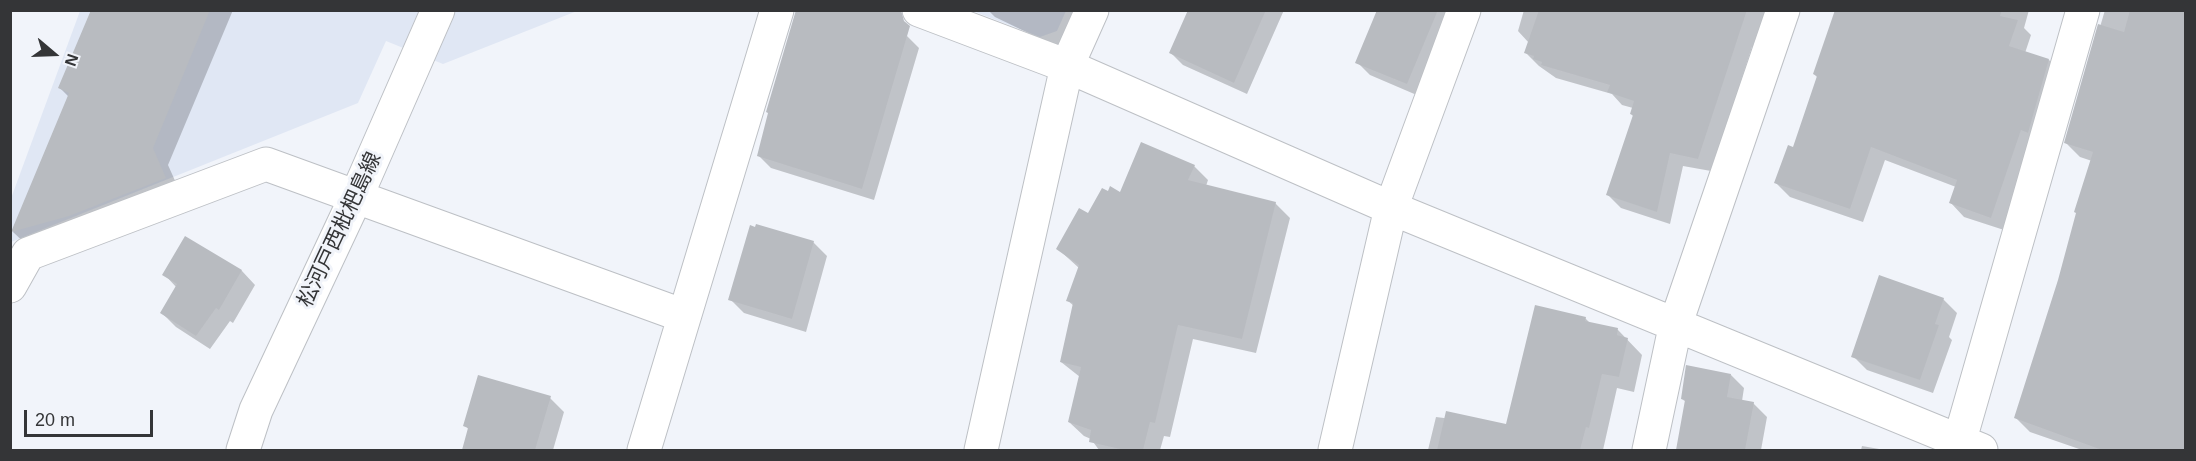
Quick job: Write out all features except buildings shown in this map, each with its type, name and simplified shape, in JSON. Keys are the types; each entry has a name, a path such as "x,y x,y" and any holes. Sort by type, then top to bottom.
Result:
{"street":[{"name":"松河戸西枇杷島線","path":"243,450 256,410 356,197 438,10"},
{"path":"644,450 777,10"},
{"path":"919,10 1067,66 1391,208 1676,324 1966,447 2083,10"},
{"path":"981,450 1067,66 1092,10"},
{"path":"1335,450 1391,208 1464,10"},
{"path":"1649,450 1676,324 1783,10"},
{"path":"10,286 28,254 266,164 684,316"}],"shaded area":[{"path":"80,11 577,11 443,64 386,41 358,103 11,242 10,201"},
{"path":"973,11 1066,11 1057,31 1040,37"}]}
